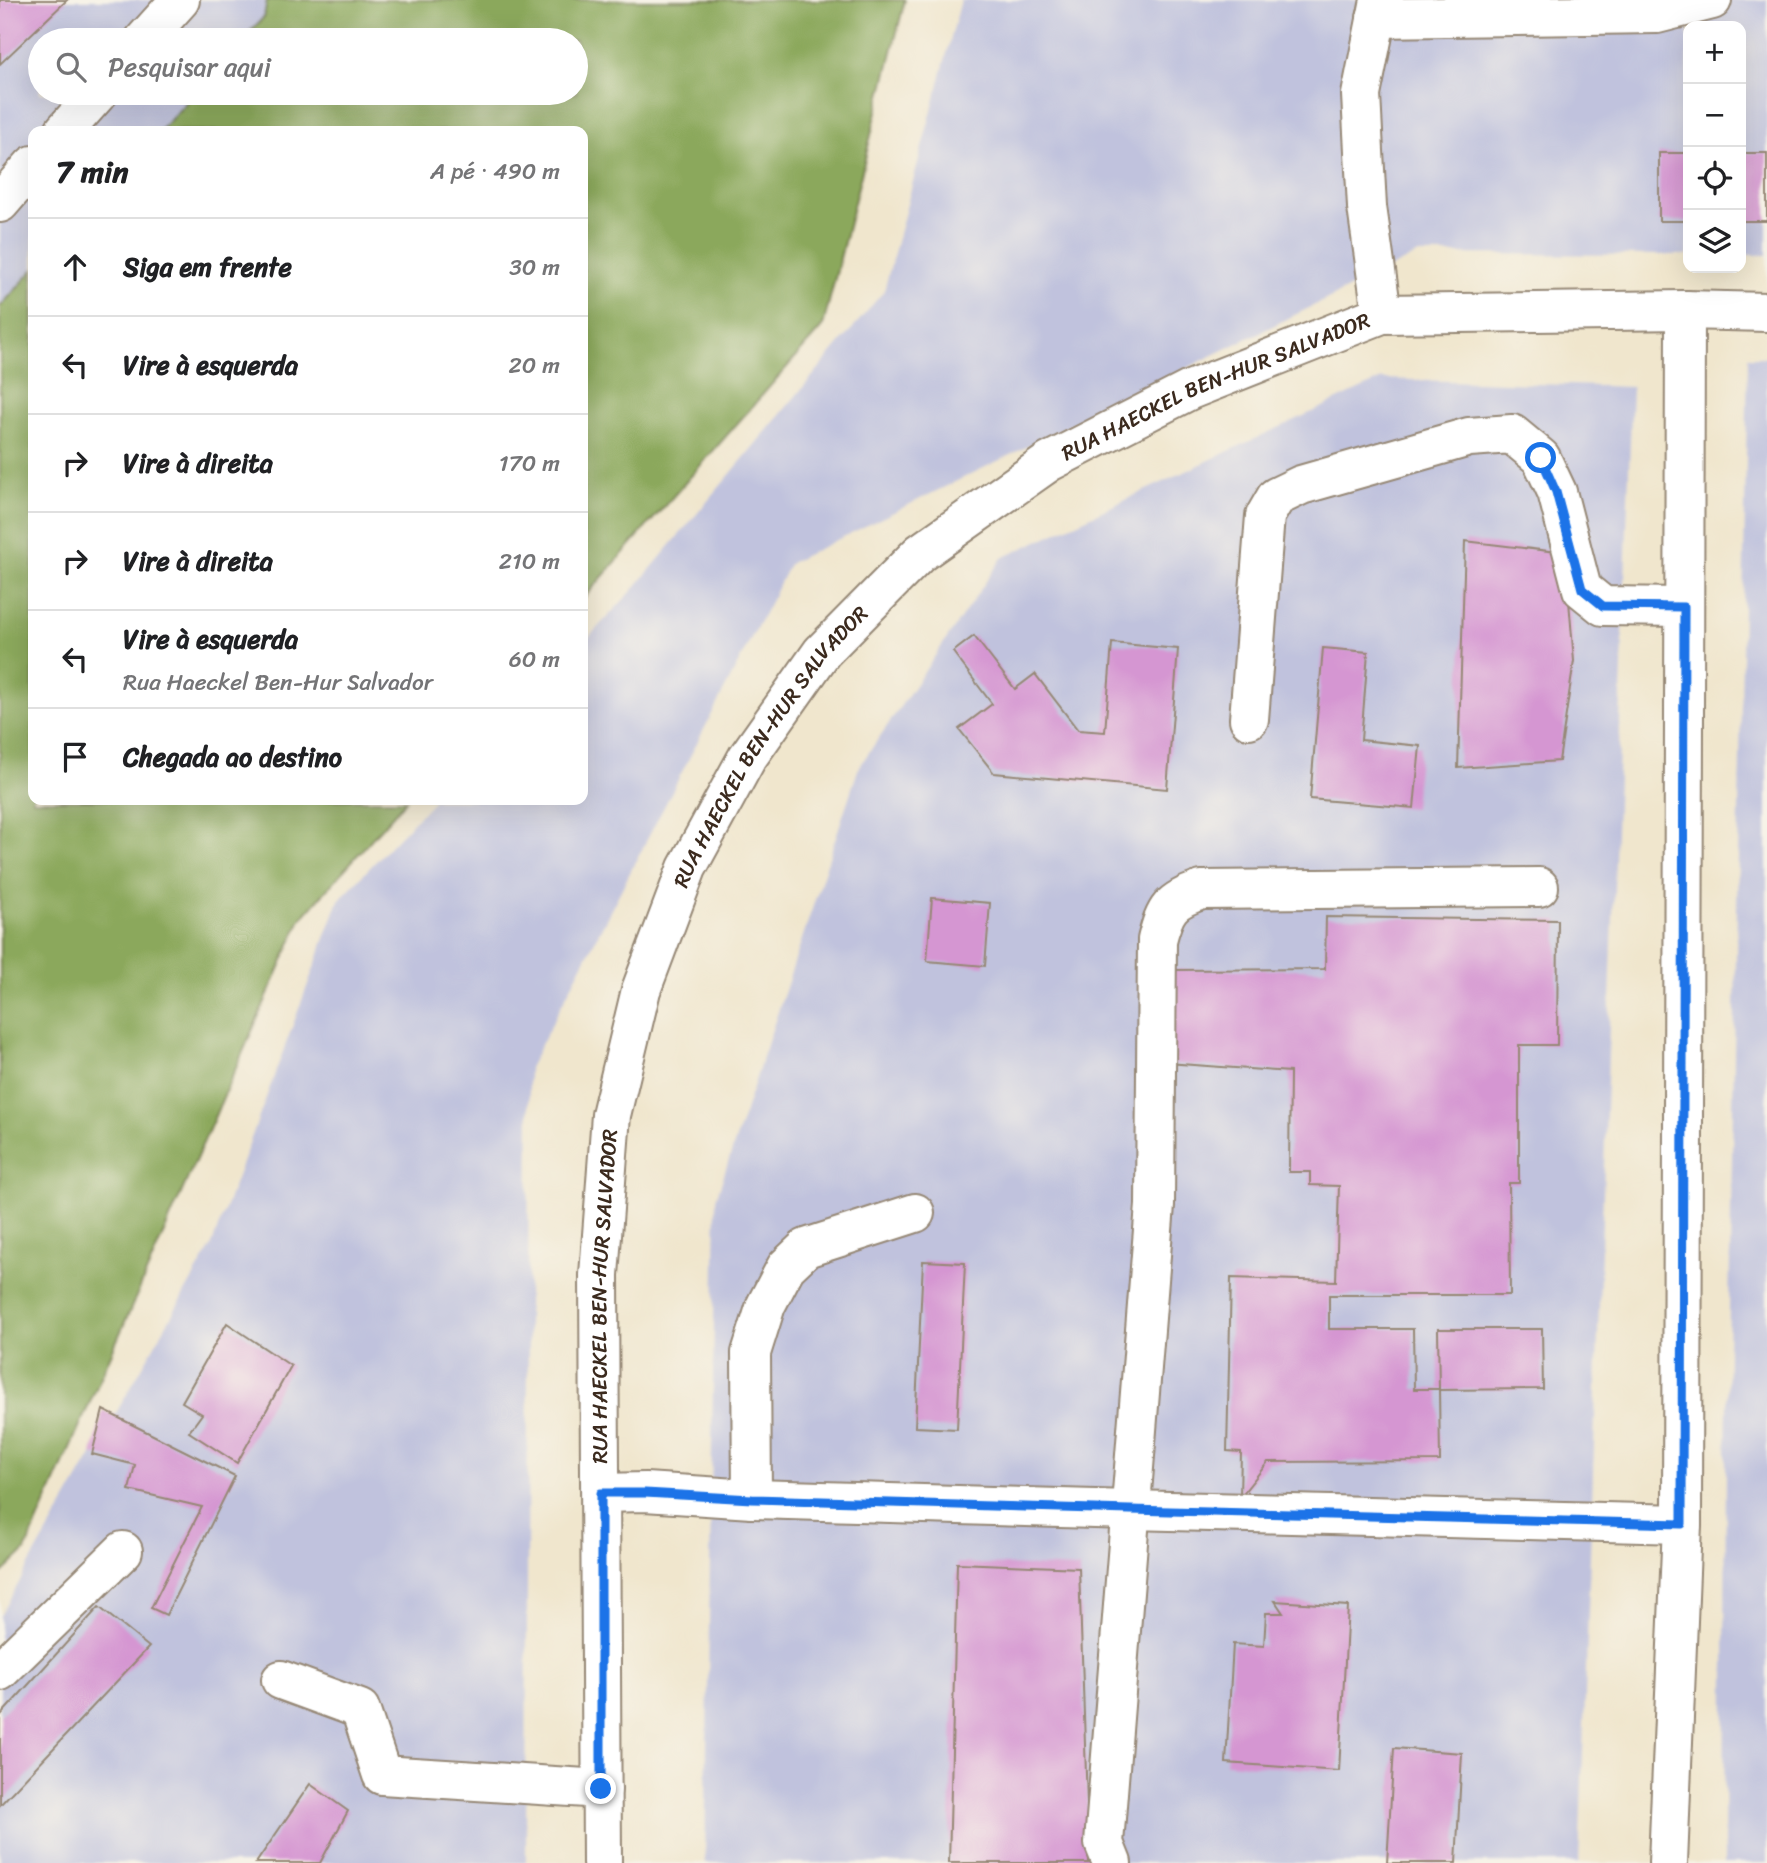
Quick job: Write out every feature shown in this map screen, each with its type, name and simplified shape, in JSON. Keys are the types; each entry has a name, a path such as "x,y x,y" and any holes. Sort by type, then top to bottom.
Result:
{"street":[{"path":"155,28 180,0"},
{"path":"1382,314 1367,207 1361,95 1378,9 1564,8 1657,14 1712,0"},
{"path":"68,126 87,105"},
{"path":"0,203 28,171"},
{"path":"1668,1863 1682,1524 1685,310"},
{"name":"RUA HAECKEL BEN-HUR SALVADOR","path":"602,1863 599,1275 611,1115 641,990 687,868 747,758 822,652 920,553 1049,462 1190,390 1382,314 1685,310 1767,312"},
{"path":"1249,719 1265,516 1276,497 1301,485 1469,437 1512,433 1541,458 1556,492 1582,589 1603,606 1684,607"},
{"path":"1112,1863 1104,1843 1155,1205 1157,940 1164,913 1180,897 1202,890 1539,887"},
{"path":"752,1499 751,1353 766,1305 786,1267 806,1248 915,1213"},
{"path":"601,1493 1682,1524"},
{"path":"0,1671 123,1551"},
{"path":"281,1680 360,1709 382,1775 601,1789"}],"shaded area":[{"path":"0,0 267,0 264,17 253,28 28,28 28,105 184,105 165,126 28,126 28,276 0,307"},
{"path":"961,0 1767,0 1767,255 1746,255 1746,21 1683,21 1683,255 1419,254 790,563 529,1068 526,1863 0,1863 0,1616 211,1247 339,900 429,805 588,805 588,638 633,590 884,291"},
{"path":"1748,357 1767,357 1767,1863 1724,1863 1726,1457"},
{"path":"1382,379 1632,387 1579,1863 705,1863 716,1199 859,767 1002,558"}],"green space":[{"path":"267,0 905,0 823,326 588,593 588,126 165,126 184,105 588,105 588,28 253,28 264,17"},
{"path":"28,276 28,805 402,805 301,919 25,1551 0,1575 0,307"}],"building":[{"path":"0,0 67,0 38,28 28,28 28,37 0,64"},
{"path":"1659,153 1683,153 1683,221 1659,221"},
{"path":"1746,153 1767,153 1767,221 1746,221"},
{"path":"1465,541 1565,553 1574,661 1559,761 1458,768"},
{"path":"974,636 1015,689 1035,674 1078,730 1105,732 1112,643 1178,649 1167,789 994,773 959,729 992,704 953,652"},
{"path":"1323,648 1368,652 1361,740 1420,746 1414,808 1310,799"},
{"path":"932,898 990,903 985,966 927,961"},
{"path":"1326,917 1558,920 1557,1045 1519,1045 1519,1183 1509,1183 1510,1295 1329,1295 1329,1329 1413,1329 1414,1389 1439,1389 1440,1461 1268,1462 1240,1497 1241,1452 1227,1451 1231,1278 1336,1281 1339,1186 1310,1185 1310,1172 1289,1172 1290,1072 1167,1063 1172,970 1325,969"},
{"path":"923,1261 965,1263 957,1429 915,1427"},
{"path":"227,1323 291,1366 237,1463 189,1432 202,1414 182,1402"},
{"path":"1438,1329 1542,1329 1543,1389 1439,1390"},
{"path":"103,1410 235,1476 166,1615 151,1608 202,1507 129,1490 135,1465 92,1454"},
{"path":"957,1563 1079,1568 1089,1863 949,1863"},
{"path":"1275,1601 1348,1606 1339,1771 1226,1763 1233,1644 1264,1646 1266,1613 1283,1613"},
{"path":"99,1607 149,1647 0,1805 0,1716"},
{"path":"1394,1748 1462,1753 1456,1863 1387,1863"},
{"path":"310,1784 348,1811 320,1863 256,1863"}],"route":[{"path":"601,1789 601,1493 1682,1524 1684,607 1603,606 1582,589 1556,492 1541,458"}]}
